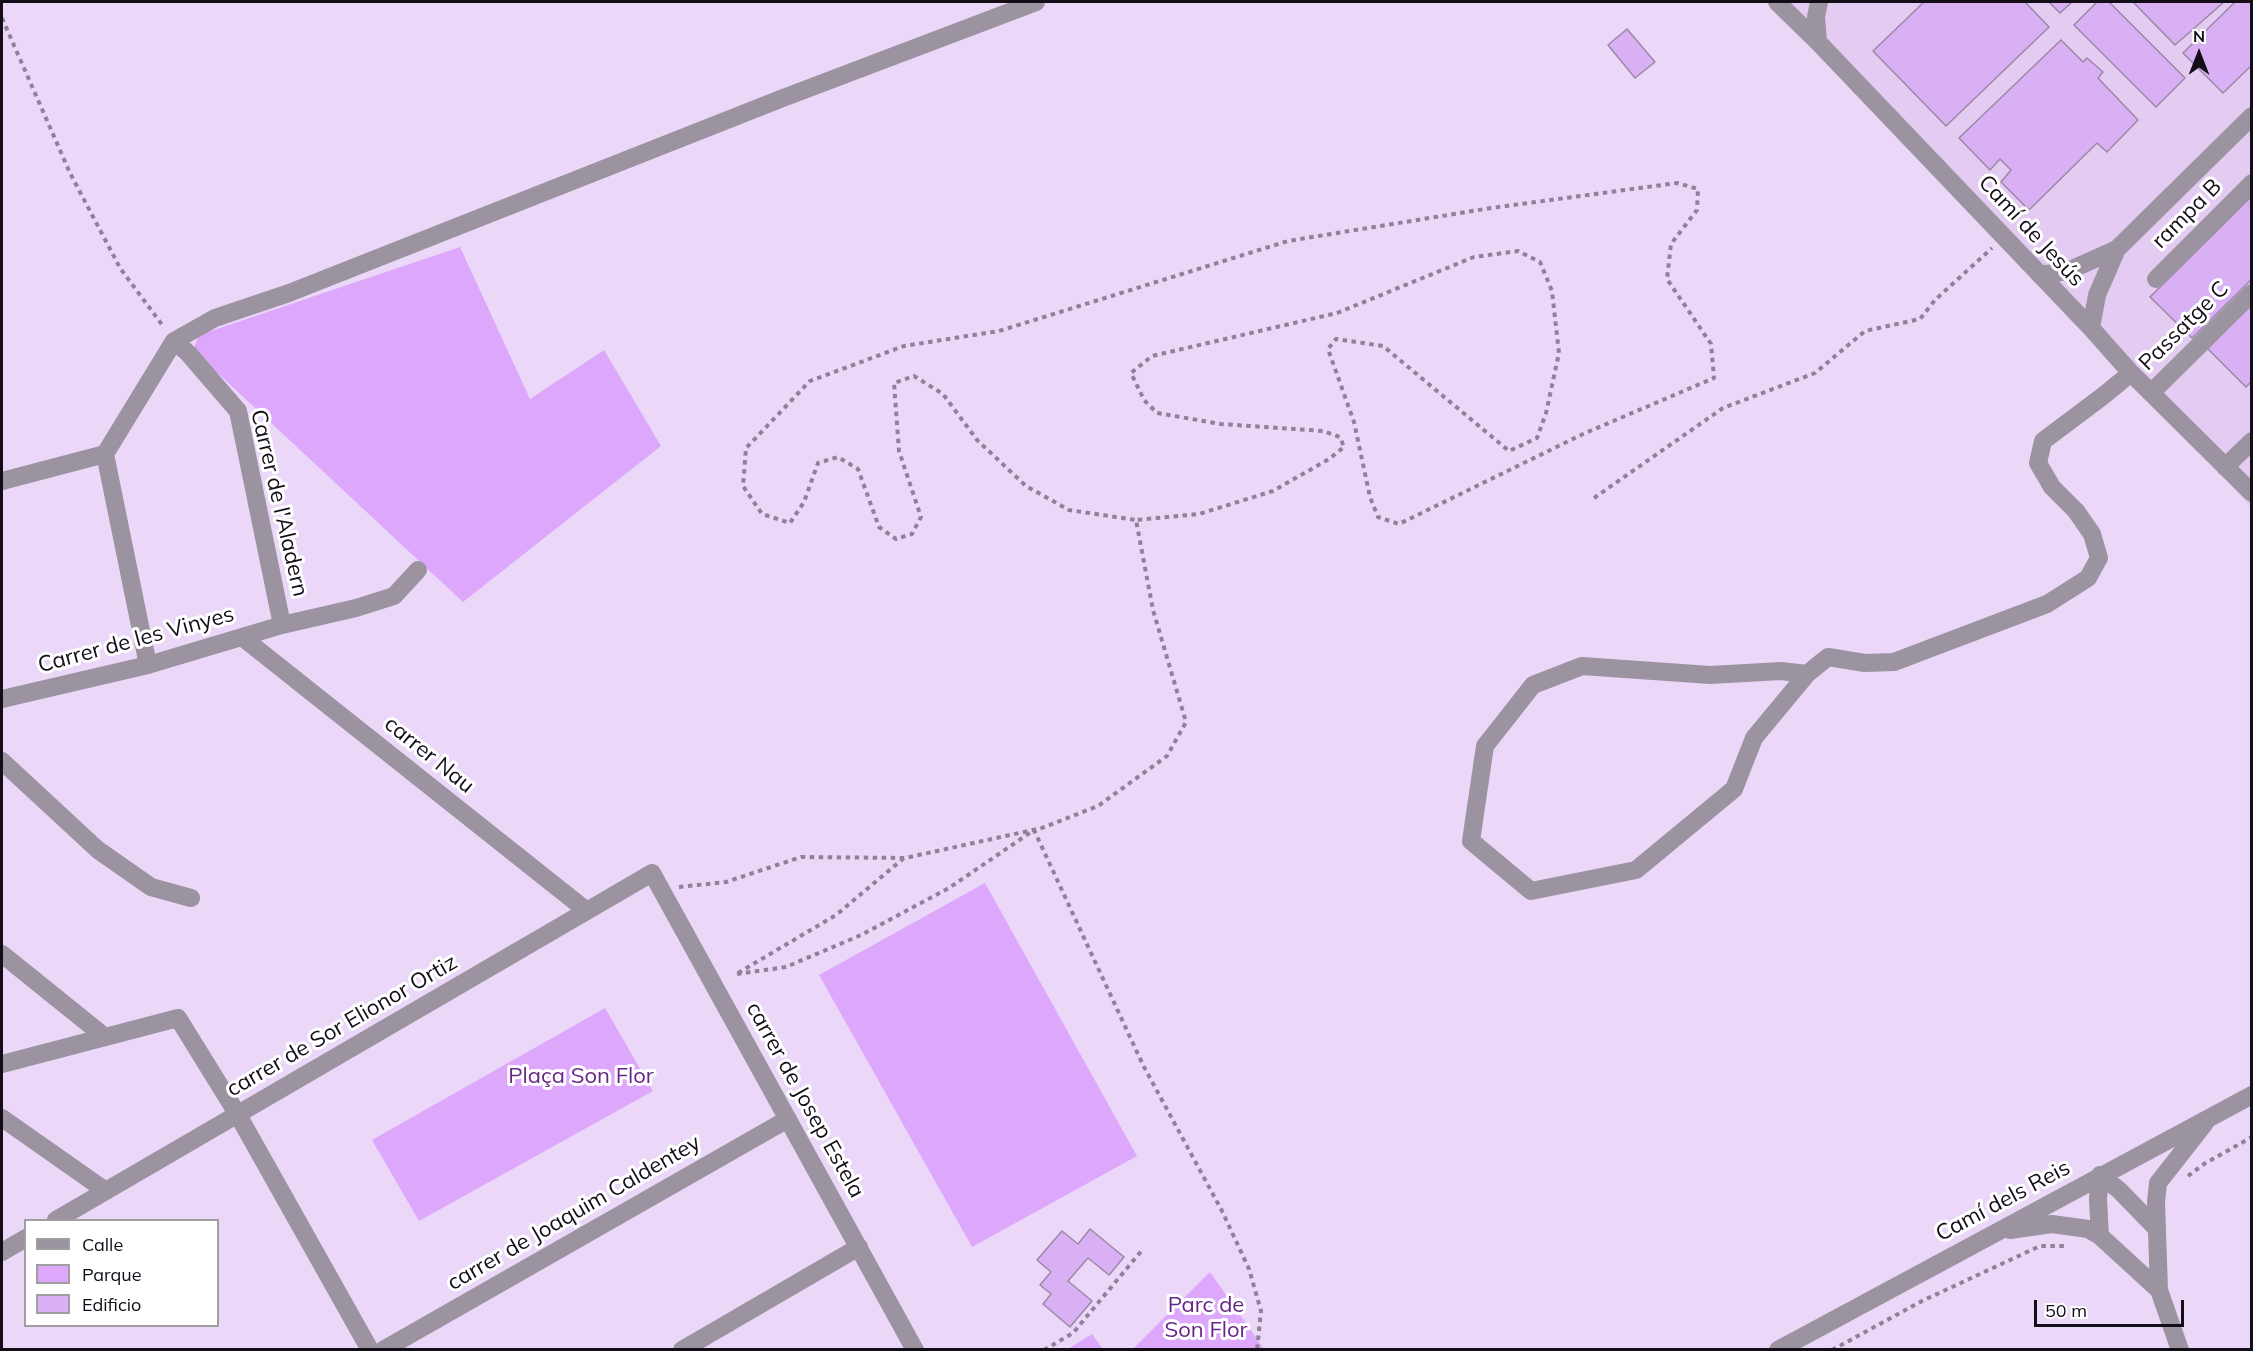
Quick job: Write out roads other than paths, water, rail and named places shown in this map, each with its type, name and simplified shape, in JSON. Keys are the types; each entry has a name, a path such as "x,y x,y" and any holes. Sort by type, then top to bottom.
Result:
{"street":[{"path":"148,664 105,454 174,341 215,318 289,293 783,98 1036,2"},
{"name":"Camí de Jesús","path":"1777,2 2091,328 2131,373 2252,493"},
{"path":"1818,42 1816,18 1819,2"},
{"path":"2040,275 2068,271 2117,249 2252,116"},
{"name":"rampa B","path":"2156,279 2252,183"},
{"path":"2091,328 2097,295 2117,249"},
{"name":"Passatge C","path":"2151,393 2252,293"},
{"name":"Carrer de l'Aladern","path":"174,341 188,353 238,411 282,625"},
{"path":"1807,674 1781,671 1710,675 1582,666 1533,685 1485,746 1471,841 1531,891 1636,870 1734,789 1754,738 1807,674 1828,657 1865,663 1894,662 2047,604 2088,578 2099,558 2092,534 2076,512 2052,488 2038,462 2043,441 2131,373"},
{"path":"2225,467 2252,441"},
{"path":"2,481 105,454"},
{"path":"282,625 356,608 394,596 418,570"},
{"name":"Carrer de les Vinyes","path":"2,699 148,664 282,625"},
{"name":"carrer Nau","path":"242,637 586,911"},
{"path":"2,761 98,850 151,887 191,898"},
{"name":"carrer de Sor Elionor Ortiz","path":"59,1219 586,911 656,881"},
{"name":"carrer de Josep Estela","path":"656,881 915,1350"},
{"path":"2,954 105,1037"},
{"path":"2,1064 178,1018 238,1114 370,1350"},
{"name":"Camí dels Reis","path":"1778,1350 2252,1095"},
{"path":"2180,1350 2159,1290 2156,1202 2158,1184 2210,1117"},
{"path":"2,1118 106,1191"},
{"name":"carrer de Joaquim Caldentey","path":"383,1350 788,1119"},
{"path":"2100,1176 2119,1190 2157,1229"},
{"path":"2100,1176 2098,1199 2100,1236"},
{"path":"1996,1232 2052,1224 2088,1229 2100,1236 2159,1290"},
{"path":"2,1252 24,1239"},
{"path":"682,1350 859,1247"}],"park label":[{"name":"Plaça Son Flor","path":"581,1076"},
{"name":"Parc de Son Flor","path":"1206,1318"}]}
